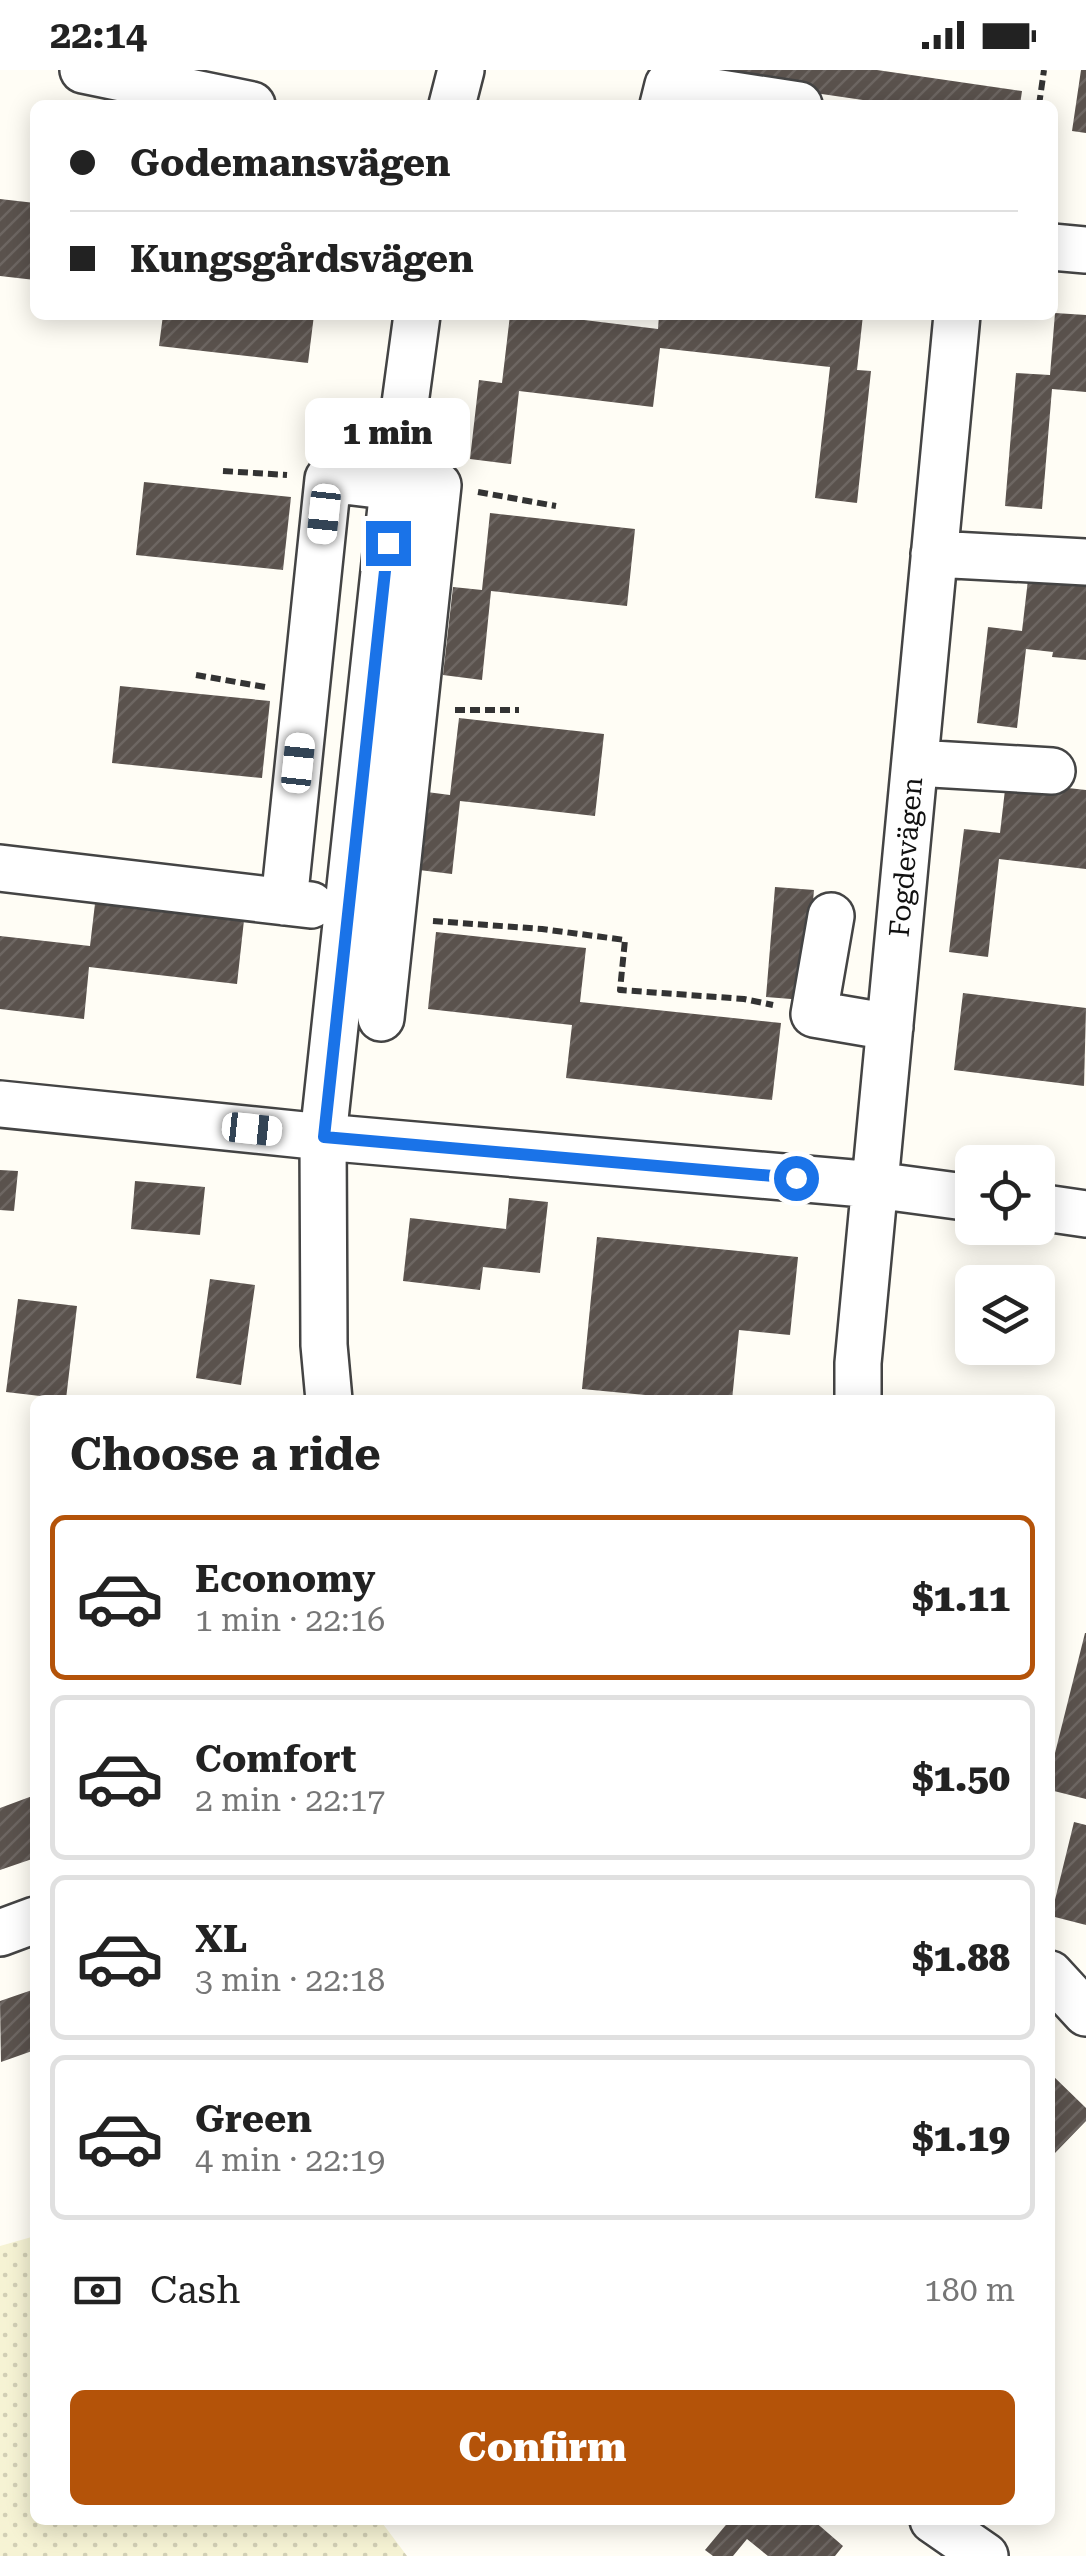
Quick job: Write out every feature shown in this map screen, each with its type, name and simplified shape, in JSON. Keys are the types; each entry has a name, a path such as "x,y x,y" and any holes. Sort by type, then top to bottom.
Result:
{"street":[{"path":"83,70 228,100"},
{"path":"453,100 460,70"},
{"path":"664,100 668,84 768,100"},
{"path":"1058,248 1086,250"},
{"path":"382,1018 414,710 417,320"},
{"name":"Fogdevägen","path":"858,1395 957,320"},
{"path":"284,902 328,478 416,486"},
{"path":"329,1395 324,1345 324,1137 348,909 416,486"},
{"path":"934,554 1086,562"},
{"path":"915,762 1052,770"},
{"path":"0,868 348,909 392,918"},
{"path":"831,916 814,1014 890,1027"},
{"path":"0,1104 875,1185 955,1196"},
{"path":"1055,1209 1086,1214"},
{"path":"0,1932 30,1922"},
{"path":"1055,1979 1086,2013"},
{"path":"939,2525 985,2556"}],"path":[{"path":"1040,100 1044,70"},
{"path":"223,470 328,478"},
{"path":"416,486 556,506"},
{"path":"196,674 306,694"},
{"path":"414,710 519,710"},
{"path":"392,918 542,929 625,940 620,990 744,999"}],"shaded area":[{"path":"30,2237 30,2525 384,2525 407,2556 0,2556 0,2246"}],"building":[{"path":"699,70 877,70 1022,91 1021,100 863,100 699,76"},
{"path":"1081,70 1086,70 1086,133 1072,131"},
{"path":"0,199 30,202 30,279 0,276"},
{"path":"1058,313 1086,315 1086,392 1052,389 1042,509 1005,506 1016,373 1050,375"},
{"path":"162,320 313,320 308,363 159,346"},
{"path":"509,320 584,320 658,329 659,320 862,320 857,370 871,371 857,503 815,498 830,367 660,348 653,407 519,391 511,464 470,459 479,380 502,383"},
{"path":"144,482 291,497 283,570 136,555"},
{"path":"490,513 635,529 627,606 491,591 482,680 443,675 453,587 482,590"},
{"path":"1029,571 1086,577 1086,660 1052,657 1053,652 1026,649 1017,728 977,723 988,627 1022,631"},
{"path":"120,686 270,701 262,778 112,763"},
{"path":"459,718 604,734 595,816 460,801 452,874 411,869 419,791 450,795"},
{"path":"1006,781 1086,790 1086,869 999,859 988,957 949,952 964,829 1000,833"},
{"path":"775,887 814,890 804,1000 766,997"},
{"path":"96,895 245,911 237,984 89,967 84,1019 0,1009 0,936 90,946"},
{"path":"436,932 586,948 580,1002 781,1023 772,1100 566,1078 572,1025 428,1009"},
{"path":"963,993 1086,1008 1084,1086 954,1070"},
{"path":"0,1170 18,1171 14,1211 0,1210"},
{"path":"135,1181 205,1187 200,1235 131,1229"},
{"path":"509,1198 548,1202 540,1273 483,1267 480,1290 403,1281 410,1218 506,1229"},
{"path":"597,1237 798,1257 790,1335 739,1330 732,1395 645,1395 582,1389"},
{"path":"210,1279 255,1285 241,1385 196,1378"},
{"path":"18,1299 77,1306 66,1395 6,1392"},
{"path":"1086,1633 1086,1799 1055,1791 1055,1753"},
{"path":"30,1797 30,1860 0,1870 0,1808"},
{"path":"1074,1822 1086,1825 1086,1925 1055,1917 1055,1900"},
{"path":"30,1991 30,2052 1,2062 0,2001"},
{"path":"1055,2078 1086,2108 1086,2121 1055,2153"},
{"path":"726,2525 819,2525 843,2546 835,2556 768,2556 747,2539 733,2556 713,2556 705,2550"}],"route":[{"path":"388,543 324,1137 796,1178"}]}
